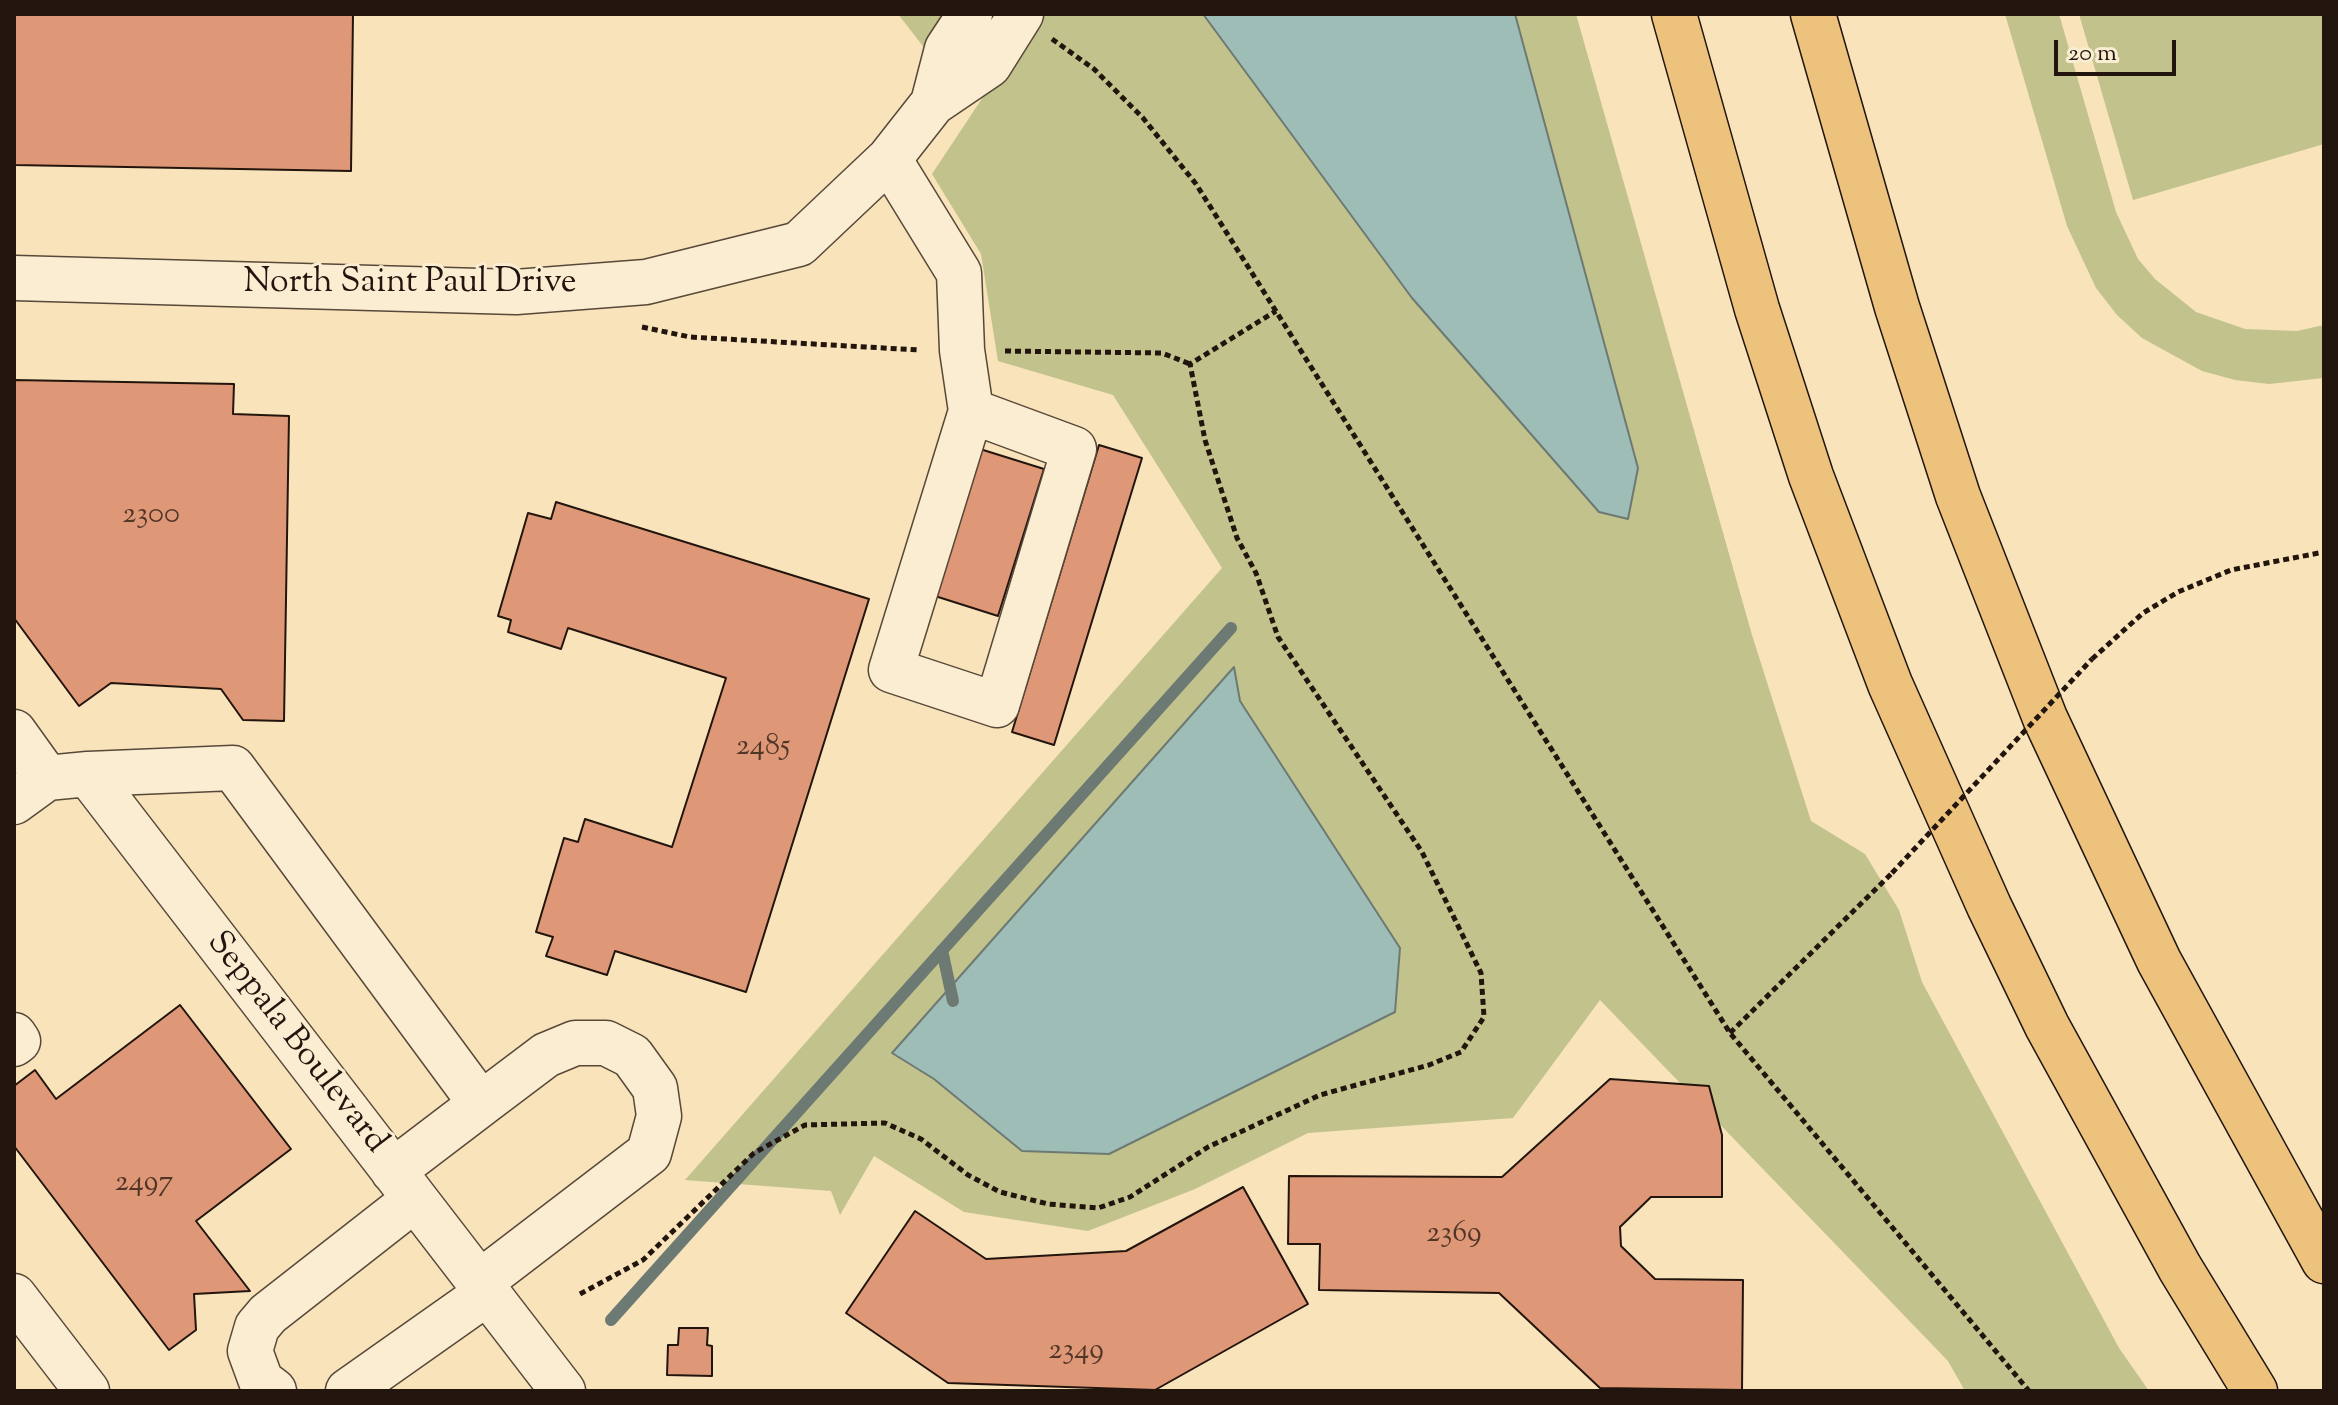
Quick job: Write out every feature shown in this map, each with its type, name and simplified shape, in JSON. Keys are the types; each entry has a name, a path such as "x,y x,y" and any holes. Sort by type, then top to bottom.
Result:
{"highway":[{"path":"1674,14 1761,323 1811,476 1890,684 1989,906 2047,1026 2180,1268 2255,1391"},
{"path":"1813,14 1897,307 1958,496 2045,718 2159,961 2324,1261"}],"street":[{"name":"North Saint Paul Drive","path":"933,103 947,49 970,14"},
{"name":"North Saint Paul Drive","path":"14,278 516,292 646,282 799,244 889,159 933,103 989,65 1020,16"},
{"path":"889,159 959,273 962,350 971,411 891,670 997,705 1074,449 971,411"},
{"name":"Seppala Boulevard","path":"14,732 50,785 404,1185 563,1391"},
{"path":"50,785 233,768 481,1104"},
{"path":"14,1035 18,1041 14,1044"},
{"path":"274,1391 261,1381 250,1351 257,1327 404,1185 481,1104 546,1055 575,1043 606,1043 632,1056 655,1088 659,1116 649,1153 483,1288 348,1391"},
{"path":"14,1296 87,1391"}],"path":[{"path":"1020,16 1094,69 1143,118 1196,184 1730,1033 2029,1391"},
{"path":"1190,364 1276,311"},
{"path":"631,325 690,337 878,349 1162,353 1190,364"},
{"path":"580,1294 643,1260 754,1153 805,1125 885,1123 921,1139 968,1175 1000,1192 1048,1204 1098,1208 1130,1197 1208,1147 1320,1095 1429,1065 1461,1052 1484,1017 1481,973 1422,852 1278,637 1256,573 1237,538 1205,440 1190,364"},
{"path":"1730,1033 1892,873 2092,659 2143,613 2178,592 2231,570 2324,552"}],"green space":[{"path":"898,14 953,14 929,54"},
{"path":"1038,14 1576,14 1752,635 1811,821 1865,854 1899,910 1922,982 2119,1348 2149,1391 1965,1391 1948,1361 1600,1000 1513,1118 1308,1133 1195,1189 1088,1231 964,1212 874,1156 840,1215 831,1191 685,1180 1222,568 1113,395 998,361 981,254 932,174"},
{"path":"2005,14 2059,14 2116,212 2138,259 2155,279 2196,312 2245,329 2297,331 2324,325 2324,378 2269,384 2235,380 2202,371 2142,338 2117,315 2096,288 2067,226"},
{"path":"2079,14 2324,14 2324,144 2133,200"}],"water":[{"path":"1203,14 1515,14 1638,468 1628,519 1599,512 1412,298"},
{"path":"1234,667 1240,701 1400,948 1395,1012 1109,1154 1022,1151 934,1079 892,1053"}],"building":[{"path":"14,14 353,14 351,171 14,165"},
{"path":"14,380 234,384 233,414 289,416 284,721 243,720 221,689 111,683 79,706 14,618"},
{"path":"1099,445 1142,458 1054,745 1012,732"},
{"path":"980,449 1044,469 998,616 935,596"},
{"path":"556,502 869,599 746,992 615,951 607,975 546,956 553,937 536,932 564,838 578,842 585,819 672,847 726,678 568,628 561,649 508,632 511,620 498,616 528,513 551,519"},
{"path":"180,1005 291,1149 196,1221 250,1291 194,1294 196,1330 169,1350 14,1146 14,1086 35,1070 56,1099"},
{"path":"1610,1079 1709,1086 1722,1135 1722,1197 1651,1197 1620,1227 1621,1246 1655,1279 1743,1280 1742,1390 1600,1388 1499,1293 1319,1290 1320,1244 1288,1244 1289,1176 1502,1177"},
{"path":"1243,1187 1308,1304 1155,1390 948,1383 846,1313 915,1211 986,1259 1126,1251"},
{"path":"679,1328 708,1328 707,1345 712,1346 712,1376 667,1375 668,1345 678,1345"}],"waterway":[{"path":"611,1320 1231,628"},
{"path":"942,950 953,1001"}]}
